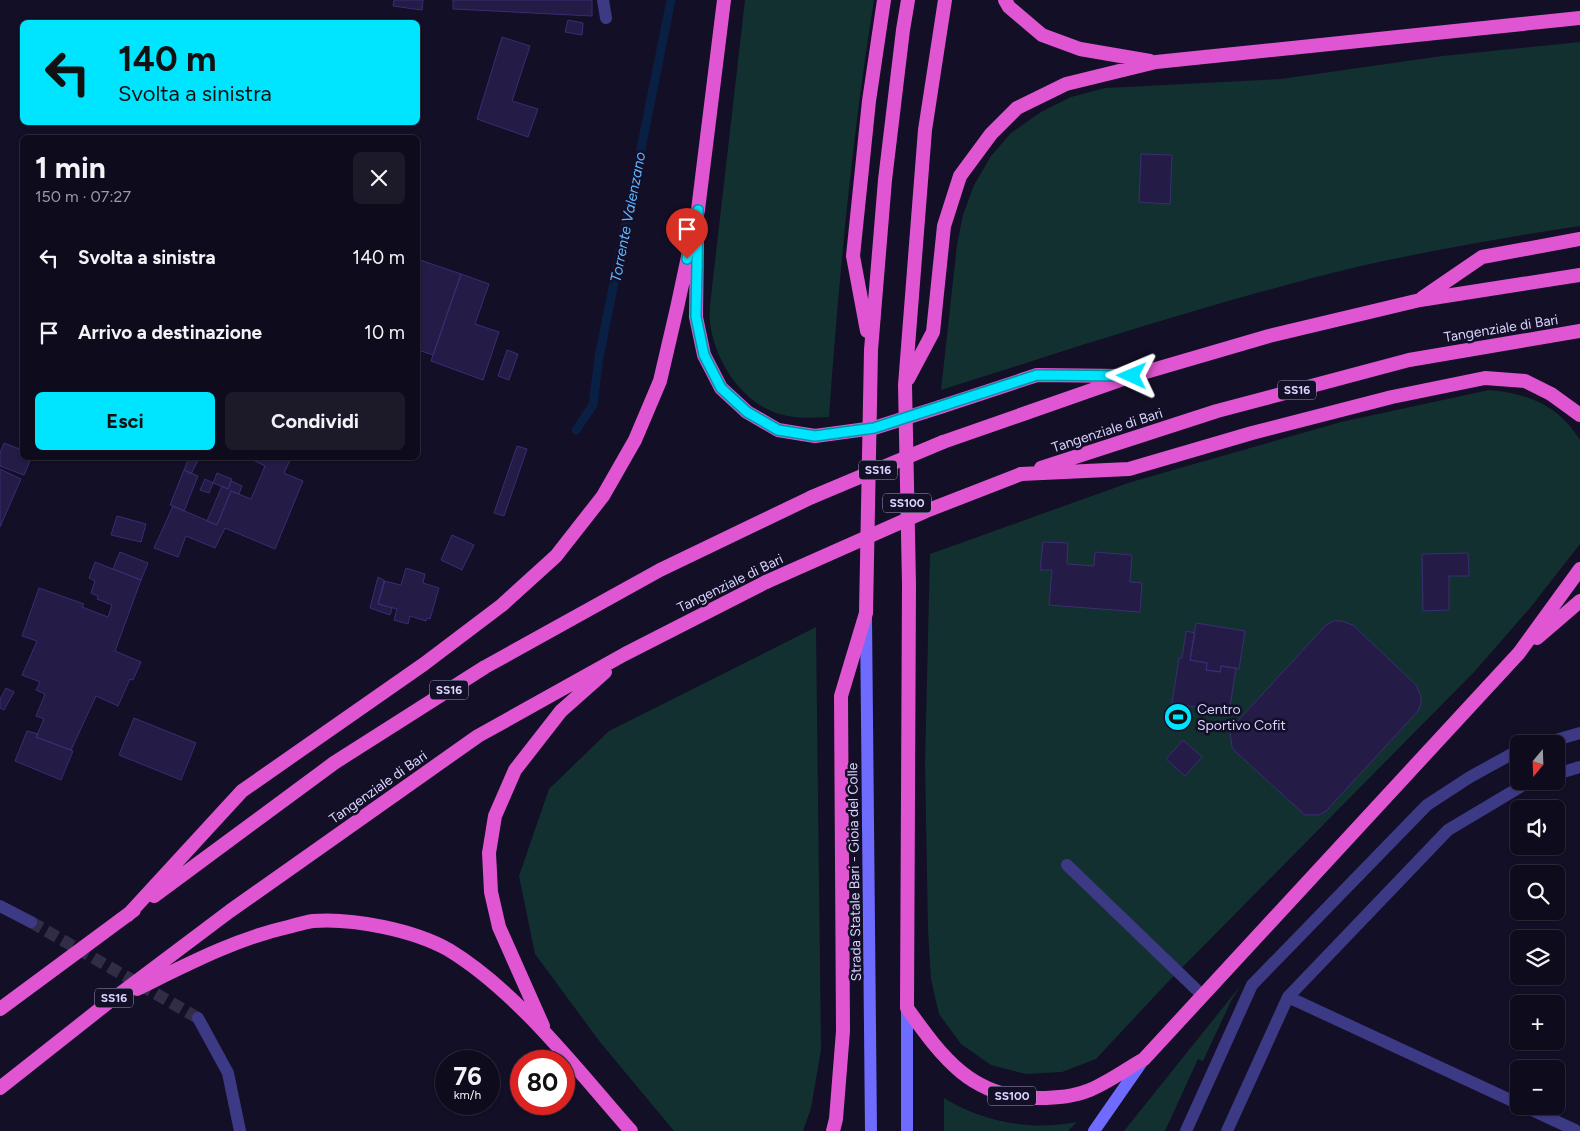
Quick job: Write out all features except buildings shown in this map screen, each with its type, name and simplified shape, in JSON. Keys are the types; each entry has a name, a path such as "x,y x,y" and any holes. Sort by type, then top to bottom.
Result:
{"highway":[{"path":"128,915 242,791 432,659 502,606 556,556 603,496 635,440 660,381 698,210 724,0"},
{"path":"871,350 854,256 869,100 884,0"},
{"name":"SS100","path":"832,1131 836,1119 843,1031 841,696 866,613 871,350 885,180 908,0"},
{"name":"SS100","path":"945,0 925,130 905,385 909,584 907,1008 947,1061 968,1079 996,1093 1027,1099 1058,1098 1087,1091 1144,1059"},
{"path":"1005,0 1009,7 1042,35 1080,48 1156,62"},
{"path":"905,385 933,332 944,226 960,176 990,134 1017,108 1066,84 1156,62 1580,18"},
{"path":"698,210 696,317 704,355 721,388 747,412 778,430 815,436 874,428 1037,375 1132,376"},
{"path":"1420,300 1482,258 1580,239"},
{"name":"SS16","path":"0,1009 334,763 485,667 660,570 812,497 943,442 1132,376 1269,336 1420,300 1580,275"},
{"name":"Tangenziale di Bari","path":"0,1088 105,1005 230,911 478,736 625,654 766,582 926,511 1021,474 1217,411 1408,360 1580,331"},
{"path":"1021,474 1129,468 1252,433 1383,399 1485,378 1525,381 1551,394 1580,415"},
{"path":"1519,653 1580,569"},
{"path":"1144,1059 1519,653 1580,601"},
{"path":"550,1038 499,927 491,892 489,853 495,816 515,770 562,711 625,654"},
{"path":"105,1005 200,958 267,932 313,921 357,922 404,932 448,950 491,981 550,1038 631,1131"}],"main road":[{"name":"Strada Statale Bari - Gioia del Colle","path":"866,613 871,1131"},
{"name":"SS100","path":"907,1008 907,1131"},
{"path":"1094,1131 1144,1059"}],"street":[{"path":"603,0 606,18"},
{"path":"1565,737 1580,733"},
{"path":"1186,1131 1252,985 1427,805 1470,777 1510,755"},
{"path":"1565,771 1580,767"},
{"path":"1227,1131 1288,997 1448,830 1515,790"},
{"path":"1067,865 1202,995"},
{"path":"0,906 31,922"},
{"path":"1288,997 1510,1100"},
{"path":"198,1018 228,1073 240,1131"},
{"path":"1541,1115 1575,1131 1580,1118"}],"green space":[{"path":"745,0 874,0 847,208 829,417 804,418 785,416 765,408 753,400 732,378 724,365 713,337 710,303"},
{"path":"1580,42 1580,226 1415,255 1308,279 1150,324 941,390 957,245 963,215 974,185 991,156 1011,133 1041,112 1071,97 1105,88 1281,79 1442,56"},
{"name":"Centro Sportivo Cofit","path":"1489,390 1517,394 1541,403 1562,418 1580,440 1580,544 1530,608 1475,671 1165,985 1096,1059 1062,1072 1026,1074 991,1065 961,1044 939,1014 931,979 928,930 925,763 930,554 1131,482 1341,422"},
{"path":"816,627 821,1050 811,1108 803,1131 674,1131 600,1042 535,954 519,876 549,789 609,731"},
{"path":"1241,985 1231,1001 1203,1061 1198,1059 1165,1131 1124,1131"},
{"path":"944,1098 991,1119 1025,1125 1060,1125 1077,1122 1068,1131 944,1131"}],"waterway":[{"name":"Torrente Valenzano","path":"576,430 593,405 599,357 671,0"}],"tunnel":[{"path":"31,922 198,1018"}],"place":[{"name":"Centro Sportivo Cofit","path":"1178,717"}],"route":[{"path":"687,259 698,210 696,317 704,355 721,388 747,412 778,430 815,436 874,428 1037,375 1132,376"}]}
